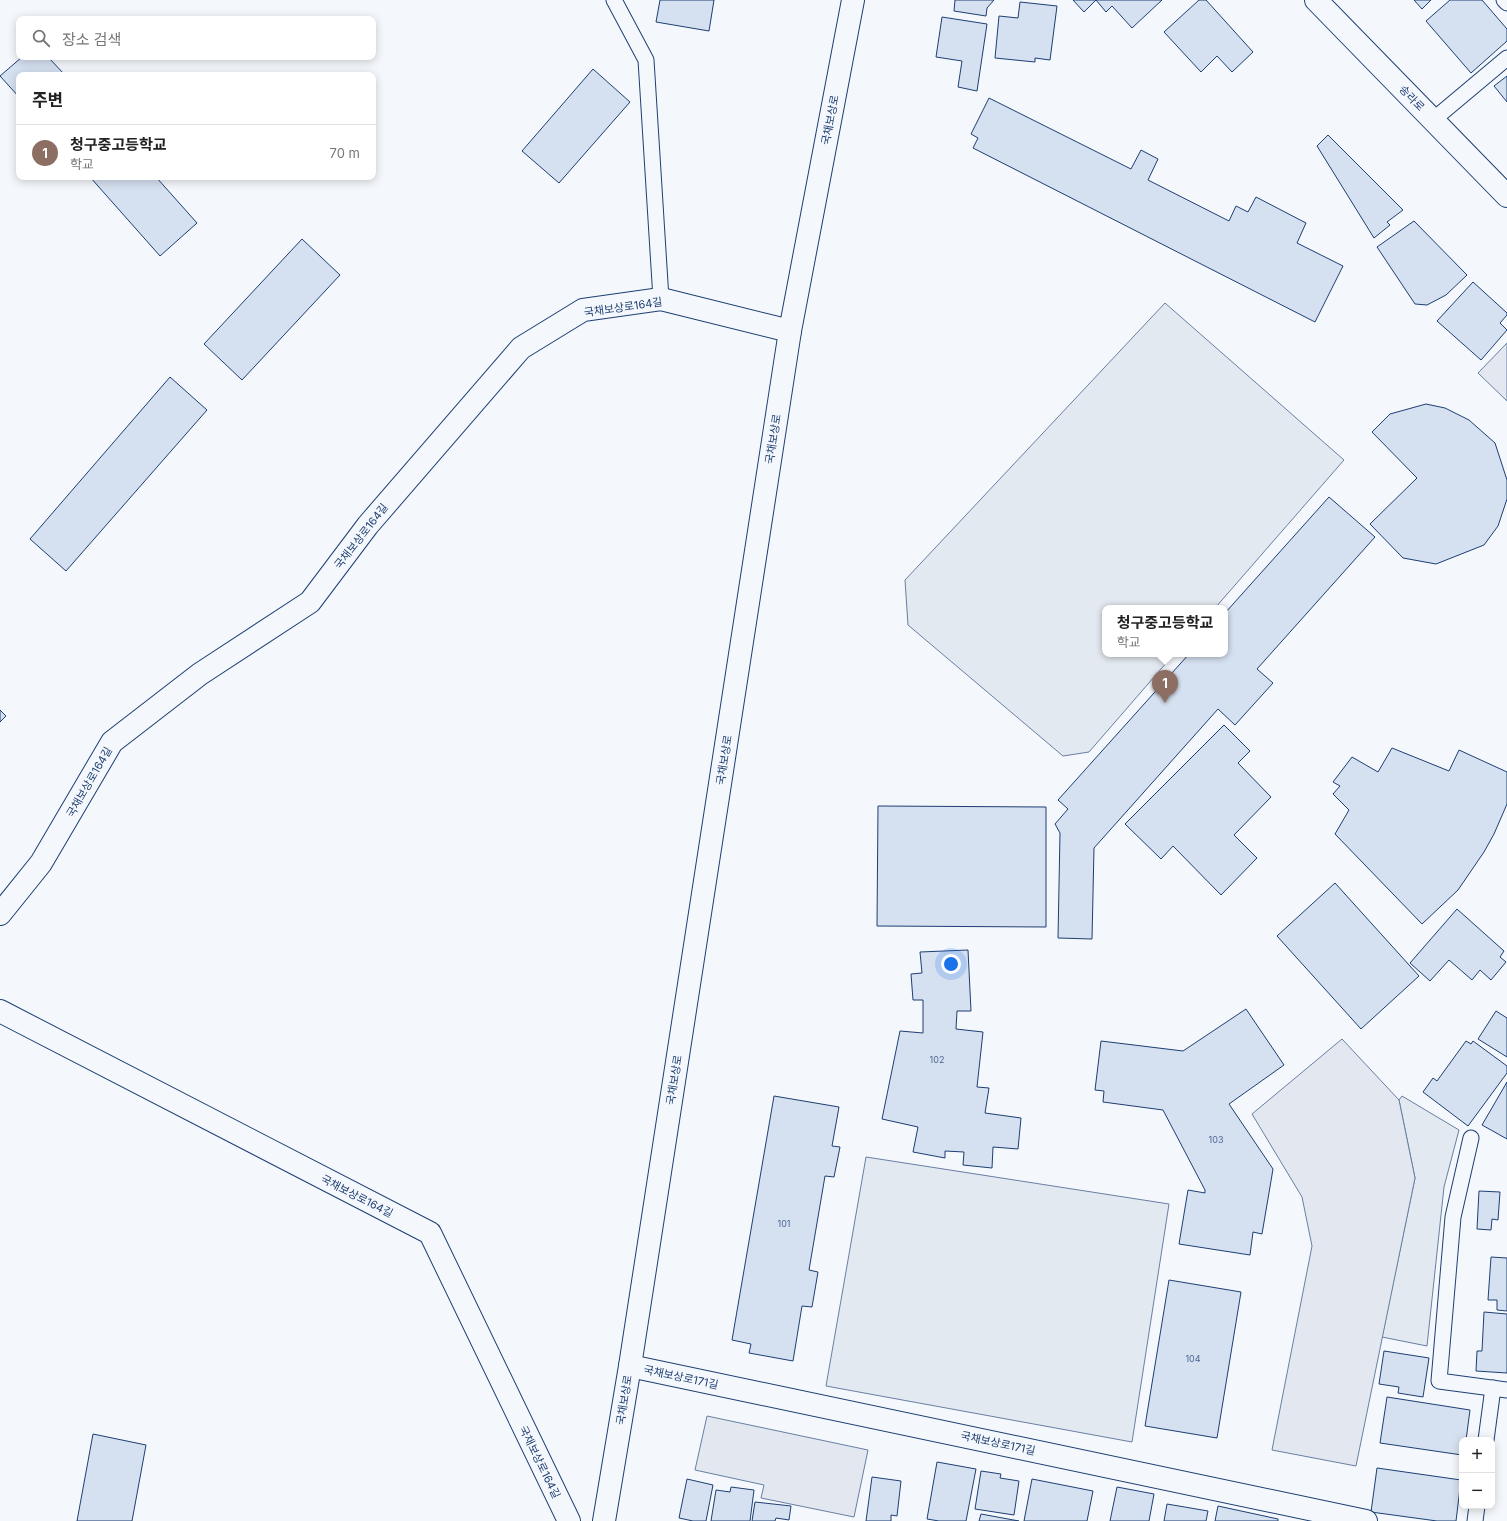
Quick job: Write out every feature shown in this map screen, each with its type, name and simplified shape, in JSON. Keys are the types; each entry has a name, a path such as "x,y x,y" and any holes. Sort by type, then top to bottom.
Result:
{"street":[{"name":"국채보상로","path":"604,1521 630,1366 790,331 853,0"},
{"name":"송라로","path":"1316,0 1507,196"},
{"name":"국채보상로164길","path":"0,914 41,863 112,742 200,674 310,602 368,525 521,348 583,310 661,299 790,331"},
{"name":"국채보상로164길","path":"0,1011 430,1234 569,1521"},
{"name":"국채보상로171길","path":"630,1366 1366,1521"}],"lane":[{"path":"614,0 646,60 661,299"},
{"path":"1504,0 1507,3"},
{"path":"1433,120 1507,58"},
{"path":"1471,1138 1453,1217 1439,1381 1500,1389 1487,1437"},
{"path":"1475,1521 1477,1509"}],"shaded area":[{"path":"1165,303 1344,460 1218,605 1102,605 1102,657 1171,657 1089,752 1063,756 908,625 905,580"},
{"path":"1507,343 1507,401 1478,373"},
{"path":"1342,1039 1399,1100 1415,1178 1356,1466 1272,1450 1312,1246 1302,1197 1252,1114"},
{"path":"1402,1096 1459,1130 1444,1187 1427,1346 1382,1337 1415,1178 1399,1100"},
{"path":"866,1157 1169,1204 1132,1442 826,1386"},
{"path":"707,1416 868,1450 854,1517 761,1498 764,1485 695,1470"}],"building":[{"path":"660,0 714,0 709,31 656,22"},
{"path":"955,0 994,0 987,8 986,16 954,11"},
{"path":"1073,0 1096,0 1084,12"},
{"path":"1096,0 1162,0 1132,28 1112,6 1106,12"},
{"path":"1199,0 1206,0 1253,52 1232,72 1217,56 1201,72 1164,32"},
{"path":"1414,0 1431,0 1422,9"},
{"path":"1450,0 1482,0 1507,29 1507,41 1471,73 1426,21"},
{"path":"1020,2 1057,6 1050,60 1035,58 1035,62 995,58 999,16 1018,18"},
{"path":"942,17 987,24 977,91 958,87 962,61 936,57"},
{"path":"19,60 51,60 62,72 16,72 16,94 0,76"},
{"path":"593,69 630,102 559,183 522,151"},
{"path":"1507,76 1507,102 1494,86"},
{"path":"989,98 1131,169 1141,150 1158,159 1148,180 1229,221 1236,206 1248,212 1256,197 1306,223 1297,243 1343,266 1315,322 973,148 978,138 971,134"},
{"path":"1328,135 1403,210 1387,222 1390,225 1374,238 1317,146"},
{"path":"93,180 159,180 197,223 160,256"},
{"path":"1414,221 1467,275 1446,295 1427,305 1415,304 1377,247"},
{"path":"302,239 340,275 242,380 204,344"},
{"path":"1473,282 1507,313 1500,323 1507,330 1481,360 1437,321"},
{"path":"170,377 207,410 66,571 30,539"},
{"path":"1426,404 1445,408 1469,420 1495,443 1507,480 1507,499 1498,526 1484,545 1436,564 1403,558 1370,524 1417,478 1372,432 1390,414"},
{"path":"1329,497 1375,537 1257,669 1273,683 1235,725 1218,709 1094,848 1092,939 1058,938 1060,833 1055,824 1068,809 1058,800 1186,657 1228,657 1228,610"},
{"path":"0,710 6,716 0,722"},
{"path":"1224,725 1250,751 1238,763 1271,797 1234,835 1257,858 1221,895 1173,846 1161,859 1125,824"},
{"path":"1392,748 1449,771 1459,750 1507,772 1507,804 1494,834 1484,852 1458,890 1422,924 1335,834 1349,810 1333,794 1340,786 1333,782 1352,757 1378,772"},
{"path":"878,806 1046,807 1046,927 877,926"},
{"path":"1335,883 1419,976 1361,1029 1277,936"},
{"path":"1457,909 1504,951 1500,957 1506,962 1491,980 1480,970 1472,980 1449,960 1430,981 1410,963"},
{"path":"968,950 971,1011 957,1011 956,1029 983,1032 977,1087 989,1088 985,1113 1021,1118 1018,1149 993,1147 992,1168 963,1165 964,1152 945,1151 945,1158 913,1152 918,1127 882,1119 900,1031 923,1033 923,1000 913,1000 911,974 922,973 920,952"},
{"path":"1246,1009 1284,1065 1229,1104 1273,1169 1262,1234 1253,1232 1250,1255 1179,1244 1188,1190 1205,1193 1205,1190 1163,1110 1103,1102 1104,1091 1095,1090 1101,1041 1183,1051"},
{"path":"1496,1011 1507,1018 1507,1057 1478,1039"},
{"path":"1466,1041 1471,1044 1473,1041 1507,1066 1507,1073 1468,1126 1423,1092 1433,1078 1437,1081"},
{"path":"1507,1082 1507,1139 1482,1125"},
{"path":"774,1096 839,1107 832,1146 840,1147 834,1177 825,1176 809,1270 818,1272 812,1307 802,1306 793,1361 749,1353 751,1344 732,1340"},
{"path":"1479,1191 1500,1192 1498,1220 1492,1219 1491,1230 1477,1229"},
{"path":"1491,1257 1507,1258 1507,1311 1497,1310 1497,1300 1488,1300"},
{"path":"1169,1280 1241,1292 1217,1438 1145,1426"},
{"path":"1484,1312 1507,1314 1507,1373 1476,1371 1477,1351 1482,1351"},
{"path":"1384,1351 1429,1358 1423,1397 1398,1393 1399,1387 1379,1384"},
{"path":"1387,1397 1470,1410 1466,1437 1459,1437 1459,1455 1380,1443"},
{"path":"93,1434 146,1445 132,1521 77,1521"},
{"path":"937,1462 976,1469 966,1521 939,1521 927,1519"},
{"path":"1377,1468 1459,1480 1459,1496 1456,1521 1437,1521 1371,1512"},
{"path":"981,1471 1001,1474 1000,1478 1019,1481 1014,1515 975,1509"},
{"path":"872,1477 901,1481 897,1516 891,1515 891,1521 866,1521"},
{"path":"687,1479 713,1485 706,1521 693,1521 679,1518"},
{"path":"1032,1479 1093,1491 1087,1521 1024,1521"},
{"path":"731,1487 754,1490 750,1521 711,1521 716,1490 730,1492"},
{"path":"1117,1487 1154,1494 1149,1521 1110,1521"},
{"path":"755,1502 791,1506 789,1520 776,1518 775,1521 752,1521"},
{"path":"1167,1504 1208,1511 1206,1521 1164,1521"},
{"path":"1218,1506 1278,1519 1278,1521 1215,1521"},
{"path":"981,1514 1019,1521 979,1521"}],"place":[{"name":"청구중고등학교","path":"1165,703"}]}
